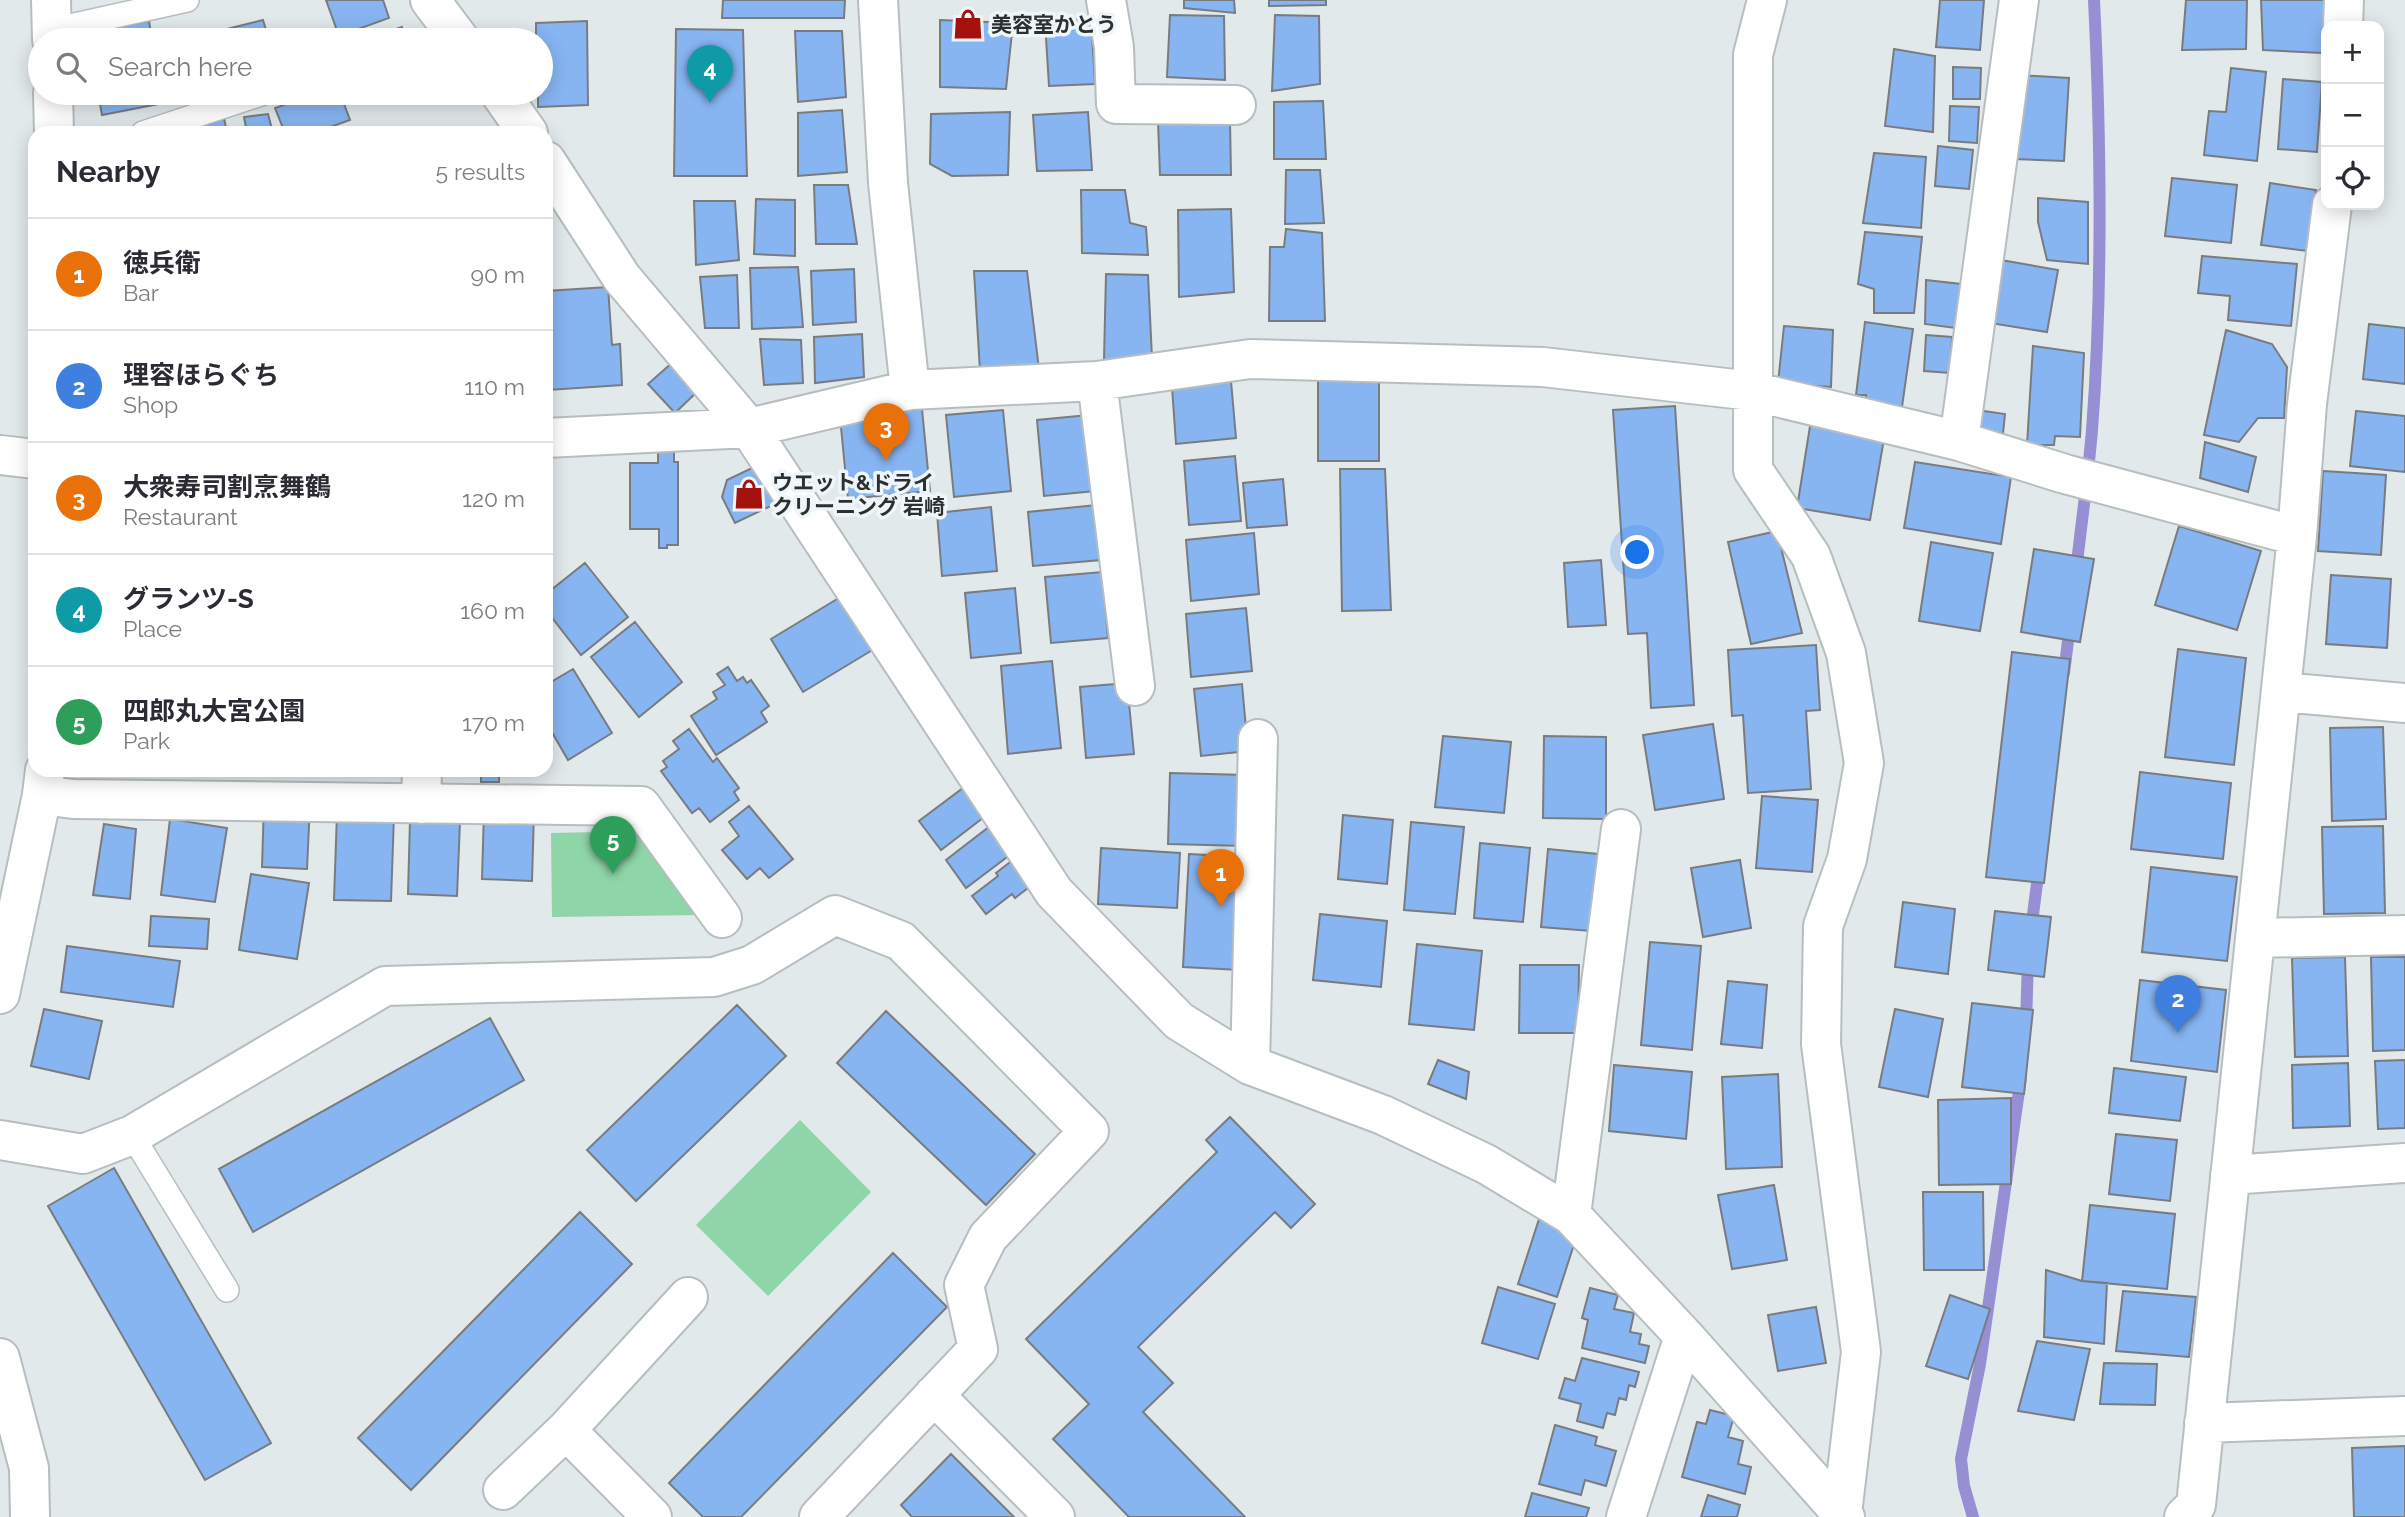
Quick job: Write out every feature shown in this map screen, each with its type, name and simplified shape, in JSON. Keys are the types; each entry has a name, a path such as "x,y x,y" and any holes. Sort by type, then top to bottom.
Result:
{"street":[{"path":"429,0 451,28"},
{"path":"878,0 888,183 910,390"},
{"path":"1107,0 1114,47 1116,104 1236,105"},
{"path":"1767,0 1753,55 1753,470 1811,556 1846,653 1864,763 1847,859 1823,926 1821,1044 1861,1352 1843,1515"},
{"path":"1959,440 2019,0"},
{"path":"2343,21 2344,0"},
{"path":"53,105 54,126"},
{"path":"508,105 523,126"},
{"path":"553,172 622,278 749,428 1054,892 1179,1021 1250,1065 1383,1115 1486,1164 1571,1215 1684,1336 1843,1515"},
{"path":"2184,1517 2196,1505 2297,536 2307,404 2331,210"},
{"path":"553,439 749,428 910,390 1097,381 1250,359 1543,367 1752,391 1959,440 2065,474 2297,536"},
{"path":"1097,381 1135,686"},
{"path":"0,455 28,458"},
{"path":"2281,692 2405,703"},
{"path":"1250,1065 1258,739"},
{"path":"0,994 43,783 73,799 421,787 641,806 722,918"},
{"path":"1571,1215 1621,829"},
{"path":"0,1140 83,1154 132,1135 386,986 714,977 752,965 835,915 901,940 1088,1131 988,1237 964,1285 978,1349 818,1517"},
{"path":"2255,938 2405,935"},
{"path":"2230,1175 2405,1163"},
{"path":"503,1490 566,1430 688,1297"},
{"path":"1626,1517 1684,1336"},
{"path":"0,1358 29,1468 30,1517"},
{"path":"934,1395 1055,1517"},
{"path":"2204,1423 2405,1416"},
{"path":"566,1430 632,1510"}],"lane":[{"path":"52,23 187,0"},
{"path":"164,126 228,105"},
{"path":"132,1135 227,1290"}],"green space":[{"path":"646,831 703,915 552,917 551,833"},
{"path":"800,1120 871,1192 768,1296 696,1225"}],"building":[{"path":"326,0 383,0 389,18 361,28 336,28"},
{"path":"723,0 845,0 844,18 722,18"},
{"path":"1184,0 1234,0 1235,13 1184,8"},
{"path":"1269,0 1326,0 1326,5 1269,6"},
{"path":"1940,0 1984,0 1980,50 1936,47"},
{"path":"2186,0 2247,0 2246,49 2182,50"},
{"path":"2261,0 2325,0 2324,21 2321,21 2321,53 2263,50"},
{"path":"1170,15 1224,16 1225,80 1167,77"},
{"path":"1275,15 1319,16 1320,84 1272,91"},
{"path":"1091,18 1095,84 1049,86 1045,22"},
{"path":"263,20 265,28 231,28"},
{"path":"940,20 1013,23 1006,89 940,87"},
{"path":"149,21 150,28 112,28"},
{"path":"587,21 588,105 538,107 553,105 553,28 536,28 536,23"},
{"path":"676,29 743,30 747,176 674,176"},
{"path":"795,31 842,31 846,97 798,102"},
{"path":"1894,49 1935,56 1933,132 1885,126"},
{"path":"1953,67 1981,68 1980,99 1953,99"},
{"path":"2231,68 2266,72 2257,161 2204,155 2209,111 2226,112"},
{"path":"2019,75 2069,78 2064,161 2014,159"},
{"path":"2283,79 2321,82 2317,152 2278,149"},
{"path":"1323,101 1326,159 1274,159 1274,102"},
{"path":"100,105 154,105 102,115"},
{"path":"284,105 344,105 350,120 333,126 282,126 275,108"},
{"path":"1950,106 1979,107 1977,143 1949,141"},
{"path":"842,110 847,172 798,176 798,113"},
{"path":"1010,112 1008,175 952,176 930,164 931,114"},
{"path":"1088,112 1092,170 1037,171 1033,115"},
{"path":"268,114 271,126 246,126 244,117"},
{"path":"224,118 226,126 195,126"},
{"path":"1158,121 1230,121 1231,175 1160,175"},
{"path":"1938,146 1973,150 1969,189 1935,186"},
{"path":"1874,153 1926,157 1921,228 1863,223"},
{"path":"1286,170 1320,170 1324,223 1285,224"},
{"path":"2172,178 2237,185 2231,243 2165,236"},
{"path":"2270,183 2316,190 2307,251 2261,245"},
{"path":"814,185 848,185 857,244 816,244"},
{"path":"1081,190 1125,190 1130,223 1146,227 1148,255 1082,253"},
{"path":"2038,198 2088,202 2088,264 2047,260 2038,222"},
{"path":"756,199 795,200 795,256 754,254"},
{"path":"694,201 735,201 739,260 696,265"},
{"path":"1231,209 1234,292 1179,297 1178,210"},
{"path":"1286,229 1322,233 1325,321 1269,321 1270,247 1284,247"},
{"path":"1865,232 1922,237 1914,313 1874,313 1874,289 1858,284"},
{"path":"2202,256 2297,264 2291,326 2228,320 2230,296 2198,293"},
{"path":"2001,260 2058,270 2047,332 1990,323"},
{"path":"798,267 803,327 752,329 750,268"},
{"path":"854,269 856,322 813,325 811,271"},
{"path":"974,271 1027,271 1039,369 980,371"},
{"path":"1106,274 1148,275 1152,358 1104,360"},
{"path":"737,275 739,328 705,328 700,277"},
{"path":"1926,280 1961,284 1955,328 1925,324"},
{"path":"608,287 612,345 620,344 622,385 553,390 553,291"},
{"path":"1865,322 1913,329 1901,414 1865,410 1866,395 1856,395"},
{"path":"2369,324 2405,328 2405,384 2363,379"},
{"path":"1784,326 1833,330 1831,387 1778,383"},
{"path":"2226,330 2272,344 2287,367 2284,418 2258,418 2239,442 2204,435"},
{"path":"862,334 864,377 815,383 814,337"},
{"path":"1926,335 1952,337 1950,373 1924,371"},
{"path":"760,339 801,340 803,383 764,385"},
{"path":"2033,346 2084,353 2080,437 2055,436 2054,445 2027,445"},
{"path":"673,362 699,390 675,413 648,384"},
{"path":"1318,376 1379,376 1379,461 1318,461"},
{"path":"1231,381 1236,438 1176,444 1172,387"},
{"path":"1675,406 1694,705 1651,708 1647,633 1628,634 1613,410"},
{"path":"922,409 930,491 848,499 840,417"},
{"path":"1003,410 1011,491 954,497 946,415"},
{"path":"1977,410 2005,414 2002,443 1975,438"},
{"path":"2356,411 2405,416 2405,472 2350,466"},
{"path":"1088,415 1095,491 1044,496 1037,420"},
{"path":"1811,420 1885,433 1870,520 1797,508"},
{"path":"2205,442 2256,457 2248,492 2200,478"},
{"path":"658,451 674,451 674,462 678,462 678,545 667,545 667,548 659,548 659,529 630,529 630,463 658,463"},
{"path":"1235,456 1241,521 1189,525 1184,461"},
{"path":"1915,462 2011,477 2001,544 1904,528"},
{"path":"756,466 775,504 735,523 722,497 727,480"},
{"path":"1340,469 1385,469 1391,610 1342,611"},
{"path":"2323,471 2386,475 2381,555 2318,551"},
{"path":"1283,479 1287,525 1247,528 1243,483"},
{"path":"1096,505 1101,560 1033,566 1028,512"},
{"path":"991,507 997,571 942,576 937,513"},
{"path":"2179,526 2261,551 2237,630 2155,605"},
{"path":"1777,531 1802,633 1751,644 1728,542"},
{"path":"1254,533 1259,594 1191,601 1186,540"},
{"path":"1931,542 1993,553 1980,631 1919,621"},
{"path":"2034,549 2094,559 2080,642 2021,632"},
{"path":"1601,560 1606,625 1568,627 1564,563"},
{"path":"585,563 628,617 581,655 553,619 553,588"},
{"path":"1102,572 1108,638 1051,643 1045,577"},
{"path":"2331,575 2391,579 2387,648 2326,644"},
{"path":"1015,588 1021,653 971,658 965,593"},
{"path":"847,593 879,646 803,692 771,639"},
{"path":"1246,608 1252,671 1191,677 1186,614"},
{"path":"635,622 682,682 639,717 591,657"},
{"path":"1816,645 1820,710 1806,711 1811,789 1748,793 1743,715 1732,716 1728,650"},
{"path":"2178,649 2246,658 2234,765 2165,757"},
{"path":"2012,652 2070,659 2044,883 1986,877"},
{"path":"1052,661 1061,748 1008,754 1001,666"},
{"path":"728,667 737,681 743,677 747,683 751,680 769,706 761,712 767,722 716,755 691,716 717,699 713,692 725,685 717,674"},
{"path":"573,669 612,733 568,760 553,734 553,681"},
{"path":"1127,683 1134,754 1086,758 1080,687"},
{"path":"1242,684 1248,751 1201,756 1194,689"},
{"path":"1713,724 1724,799 1655,810 1643,735"},
{"path":"2383,727 2386,819 2332,821 2330,728"},
{"path":"689,729 713,762 717,758 739,788 734,792 739,800 710,822 699,808 692,813 661,771 667,767 663,761 679,749 673,741"},
{"path":"1443,736 1511,742 1504,813 1435,807"},
{"path":"1544,736 1606,737 1606,819 1543,818"},
{"path":"2140,772 2231,783 2223,859 2131,849"},
{"path":"1170,773 1247,775 1245,846 1168,844"},
{"path":"481,777 499,777 499,782 481,782"},
{"path":"967,785 988,814 941,850 919,821"},
{"path":"1762,796 1818,800 1812,872 1756,868"},
{"path":"264,803 310,804 307,869 262,867"},
{"path":"749,806 793,859 769,878 760,868 747,879 722,850 739,836 729,822"},
{"path":"484,810 534,812 532,881 482,879"},
{"path":"337,813 394,815 391,901 334,900"},
{"path":"1343,815 1393,820 1387,884 1338,879"},
{"path":"170,819 227,828 215,902 161,895"},
{"path":"410,820 460,821 457,896 408,894"},
{"path":"1411,822 1464,827 1455,914 1404,910"},
{"path":"994,823 1015,851 966,888 946,860"},
{"path":"104,824 136,829 130,899 93,895"},
{"path":"2383,826 2385,913 2324,914 2322,827"},
{"path":"1480,843 1530,848 1523,922 1474,918"},
{"path":"1101,848 1180,853 1177,908 1098,904"},
{"path":"1548,849 1598,854 1591,931 1541,927"},
{"path":"1022,853 1041,878 1015,898 1012,894 986,914 972,896"},
{"path":"1189,854 1245,857 1240,970 1183,967"},
{"path":"1740,860 1751,928 1703,937 1691,868"},
{"path":"2151,867 2237,877 2227,961 2142,952"},
{"path":"251,874 309,883 297,959 239,950"},
{"path":"1903,902 1955,909 1948,974 1895,967"},
{"path":"1995,911 2051,917 2044,977 1988,970"},
{"path":"1320,914 1387,921 1381,987 1313,980"},
{"path":"151,916 209,919 207,949 149,946"},
{"path":"1650,942 1701,946 1692,1050 1641,1045"},
{"path":"1417,944 1482,951 1474,1030 1409,1024"},
{"path":"67,946 180,961 173,1007 61,992"},
{"path":"2345,957 2348,1056 2295,1057 2292,958"},
{"path":"2371,957 2405,957 2405,1050 2373,1051"},
{"path":"1520,965 1579,965 1578,1033 1519,1033"},
{"path":"2140,980 2226,990 2217,1072 2131,1061"},
{"path":"1728,981 1767,985 1762,1048 1721,1044"},
{"path":"1972,1003 2033,1010 2024,1094 1962,1087"},
{"path":"737,1005 786,1056 636,1201 587,1150"},
{"path":"44,1009 102,1021 89,1079 31,1066"},
{"path":"1895,1009 1943,1019 1928,1097 1879,1087"},
{"path":"886,1011 1035,1154 986,1205 837,1063"},
{"path":"490,1018 524,1080 253,1232 219,1169"},
{"path":"1438,1060 1469,1072 1466,1099 1428,1084"},
{"path":"2405,1060 2405,1128 2378,1129 2375,1061"},
{"path":"2348,1063 2350,1126 2293,1128 2292,1065"},
{"path":"1614,1065 1692,1072 1686,1139 1609,1131"},
{"path":"2114,1068 2186,1077 2180,1121 2109,1113"},
{"path":"1778,1074 1782,1167 1726,1169 1722,1077"},
{"path":"2011,1098 2011,1184 1939,1185 1938,1100"},
{"path":"1230,1117 1315,1204 1291,1228 1275,1212 1138,1347 1173,1383 1143,1412 1245,1517 1129,1517 1053,1439 1089,1404 1026,1339 1217,1152 1206,1140"},
{"path":"2116,1134 2177,1140 2170,1201 2109,1194"},
{"path":"114,1168 271,1443 205,1480 48,1206"},
{"path":"1774,1185 1787,1260 1732,1269 1718,1195"},
{"path":"1923,1192 1983,1192 1984,1270 1924,1270"},
{"path":"2090,1205 2175,1214 2167,1289 2082,1281"},
{"path":"580,1212 632,1264 411,1490 358,1438"},
{"path":"1540,1216 1579,1229 1557,1297 1518,1284"},
{"path":"893,1253 947,1307 741,1517 703,1517 669,1483"},
{"path":"2046,1270 2082,1281 2107,1283 2104,1344 2044,1337"},
{"path":"1498,1287 1555,1304 1538,1359 1482,1343"},
{"path":"1590,1288 1618,1295 1614,1309 1634,1313 1630,1332 1641,1334 1639,1344 1649,1346 1645,1363 1582,1348 1588,1320 1582,1318"},
{"path":"2123,1291 2196,1297 2189,1357 2116,1351"},
{"path":"1950,1295 1990,1309 1968,1379 1926,1366"},
{"path":"1816,1307 1826,1363 1778,1371 1768,1315"},
{"path":"2037,1341 2090,1349 2074,1420 2018,1411"},
{"path":"1582,1358 1639,1372 1635,1387 1629,1385 1626,1400 1619,1398 1615,1415 1607,1413 1603,1428 1577,1421 1581,1404 1559,1398 1565,1378 1575,1381"},
{"path":"2104,1363 2157,1364 2155,1405 2100,1404"},
{"path":"1710,1410 1734,1416 1728,1437 1743,1441 1738,1464 1751,1467 1745,1494 1682,1477 1697,1422 1706,1424"},
{"path":"1555,1425 1597,1437 1595,1445 1616,1451 1606,1486 1585,1480 1581,1495 1539,1484"},
{"path":"2405,1446 2405,1517 2354,1517 2352,1448"},
{"path":"951,1454 1014,1517 912,1517 901,1505"},
{"path":"1532,1493 1589,1508 1586,1517 1525,1517"},
{"path":"1708,1495 1740,1505 1737,1517 1701,1517"}],"waterway":[{"path":"2076,572 2089,466 2098,323 2099,161 2094,0"},
{"path":"2064,673 2070,625"},
{"path":"2031,930 2039,868"},
{"path":"2026,1024 2028,959"},
{"path":"1973,1517 1964,1486 1961,1459 1980,1364 2021,1077"}],"place":[{"name":"美容室かとう","path":"968,24"},
{"name":"グランツ-S","path":"710,103"},
{"name":"大衆寿司割烹舞鶴","path":"886,461"},
{"name":"ウエット&ドライ クリーニング 岩崎","path":"749,494"},
{"name":"四郎丸大宮公園","path":"613,874"},
{"name":"徳兵衛","path":"1221,907"},
{"name":"理容ほらぐち","path":"2178,1033"}]}
